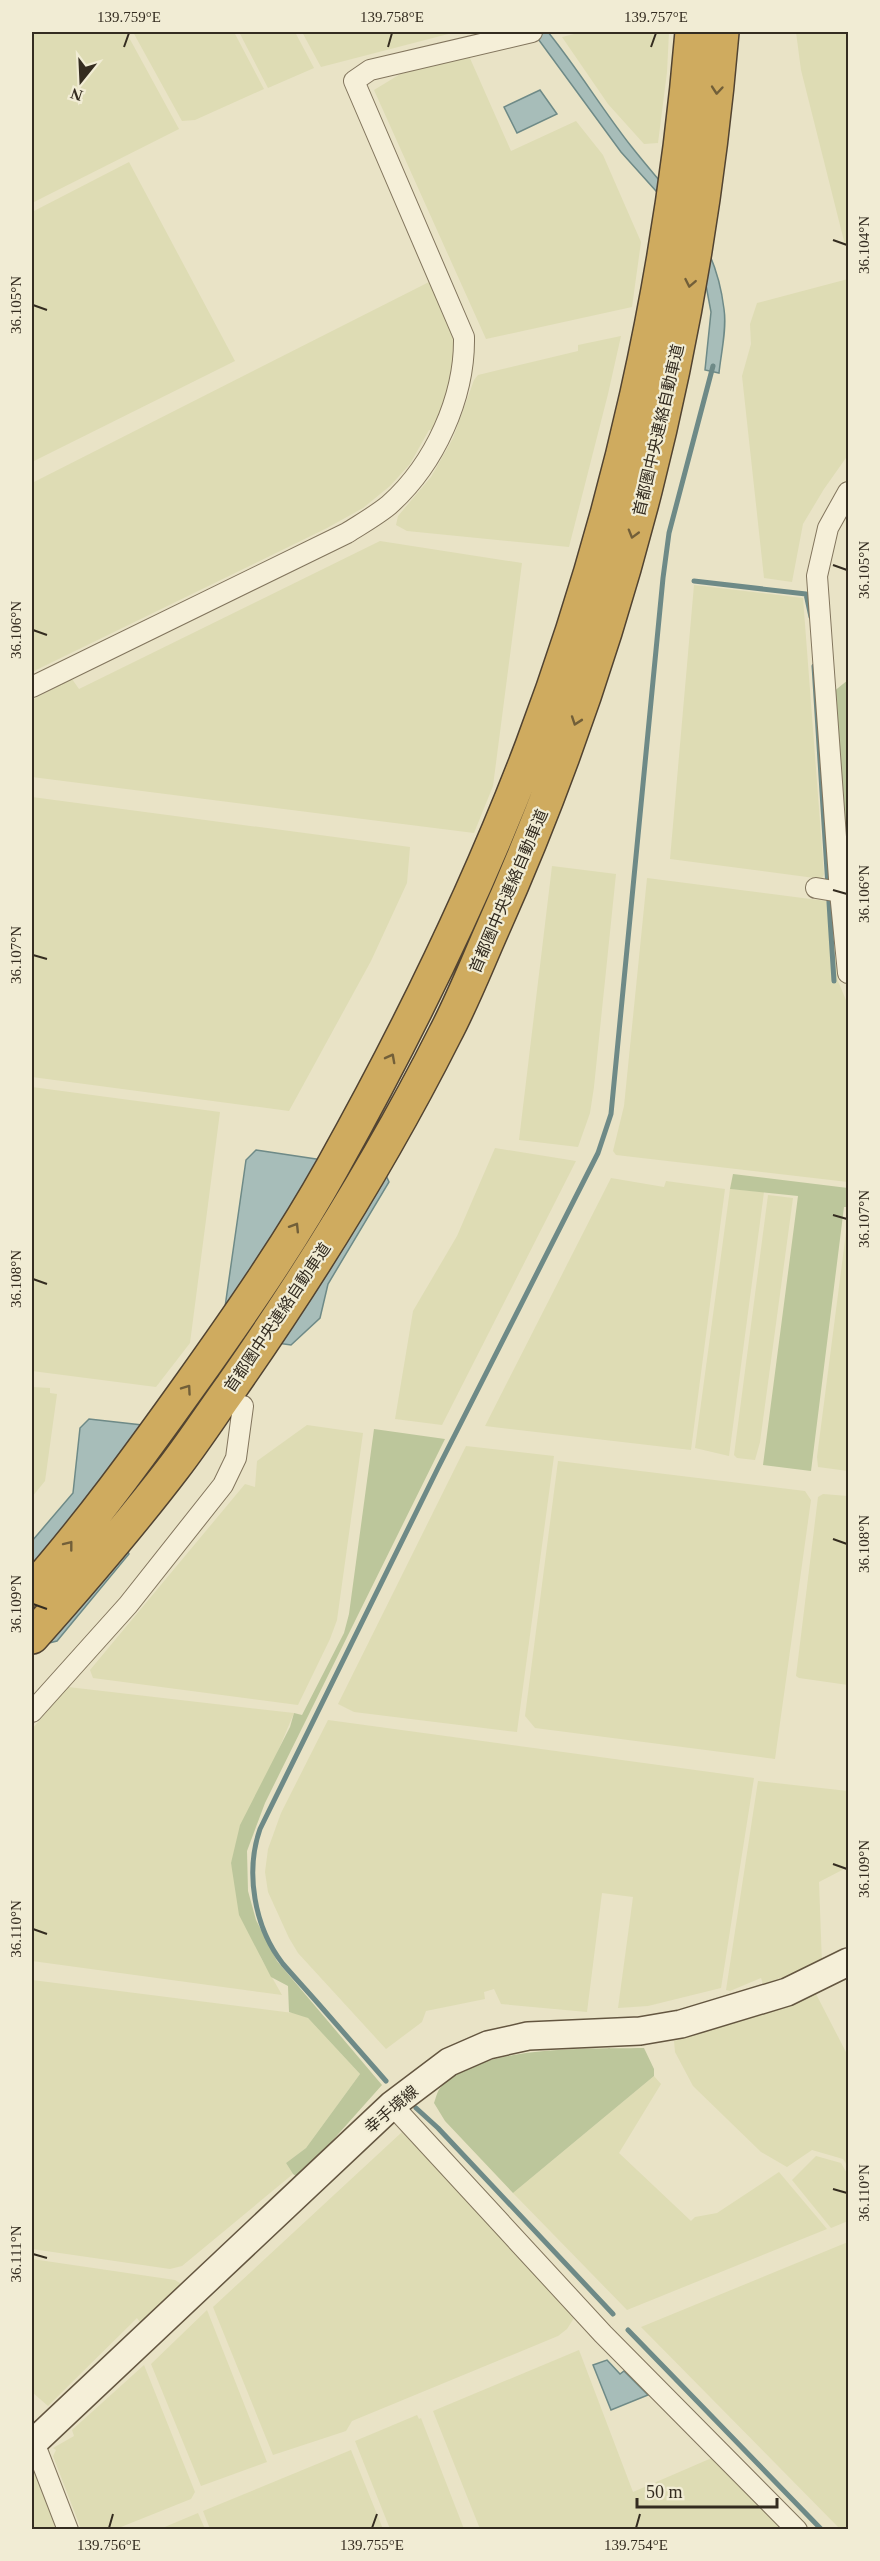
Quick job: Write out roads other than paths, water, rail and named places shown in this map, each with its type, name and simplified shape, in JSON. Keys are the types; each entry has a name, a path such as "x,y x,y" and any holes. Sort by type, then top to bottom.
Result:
{"highway":[{"name":"首都圏中央連絡自動車道","path":"32,1590 147,1445 245,1307 312,1200 412,1019 479,873 531,747 574,623 610,500 664,260 686,99 692,32"},
{"name":"首都圏中央連絡自動車道","path":"32,1637 79,1584 176,1465 275,1324 360,1190 446,1033 512,887 567,748 605,634 644,496 668,394 693,268 717,100 722,32"}],"main road":[{"name":"幸手境線","path":"32,2441 392,2105 449,2062 488,2045 528,2036 640,2031 681,2024 787,1992 849,1962"}],"street":[{"path":"32,687 347,533 389,504 416,474 435,448 450,413 464,363 464,337 354,81 370,70 529,32"},
{"path":"849,492 828,528 817,576 839,892 849,974"},
{"path":"816,888 839,892"},
{"path":"32,1712 128,1605 223,1485 236,1458 243,1406"},
{"path":"392,2105 603,2334 797,2529"},
{"path":"32,2441 68,2529"}],"water":[{"path":"533,32 548,32 620,132 691,220 702,239 712,260 724,309 724,333 719,373 705,370 711,312 700,253 682,220 621,152"},
{"path":"540,90 557,114 517,133 504,107"},
{"path":"256,1150 383,1169 389,1182 328,1284 320,1318 291,1345 221,1335 246,1160"},
{"path":"89,1419 178,1429 186,1438 123,1542 129,1554 57,1641 45,1644 32,1643 32,1541 73,1493 80,1428"},
{"path":"607,2360 620,2374 624,2371 648,2395 611,2410 593,2365"}],"waterway":[{"path":"386,2081 283,1964 273,1949 265,1933 255,1899 253,1881 255,1846 260,1829 438,1468 598,1153 611,1114 669,533 713,366"},
{"path":"694,581 806,594 811,617"},
{"path":"814,666 834,981"},
{"path":"416,2108 438,2128 613,2314"},
{"path":"628,2330 822,2530"}]}
